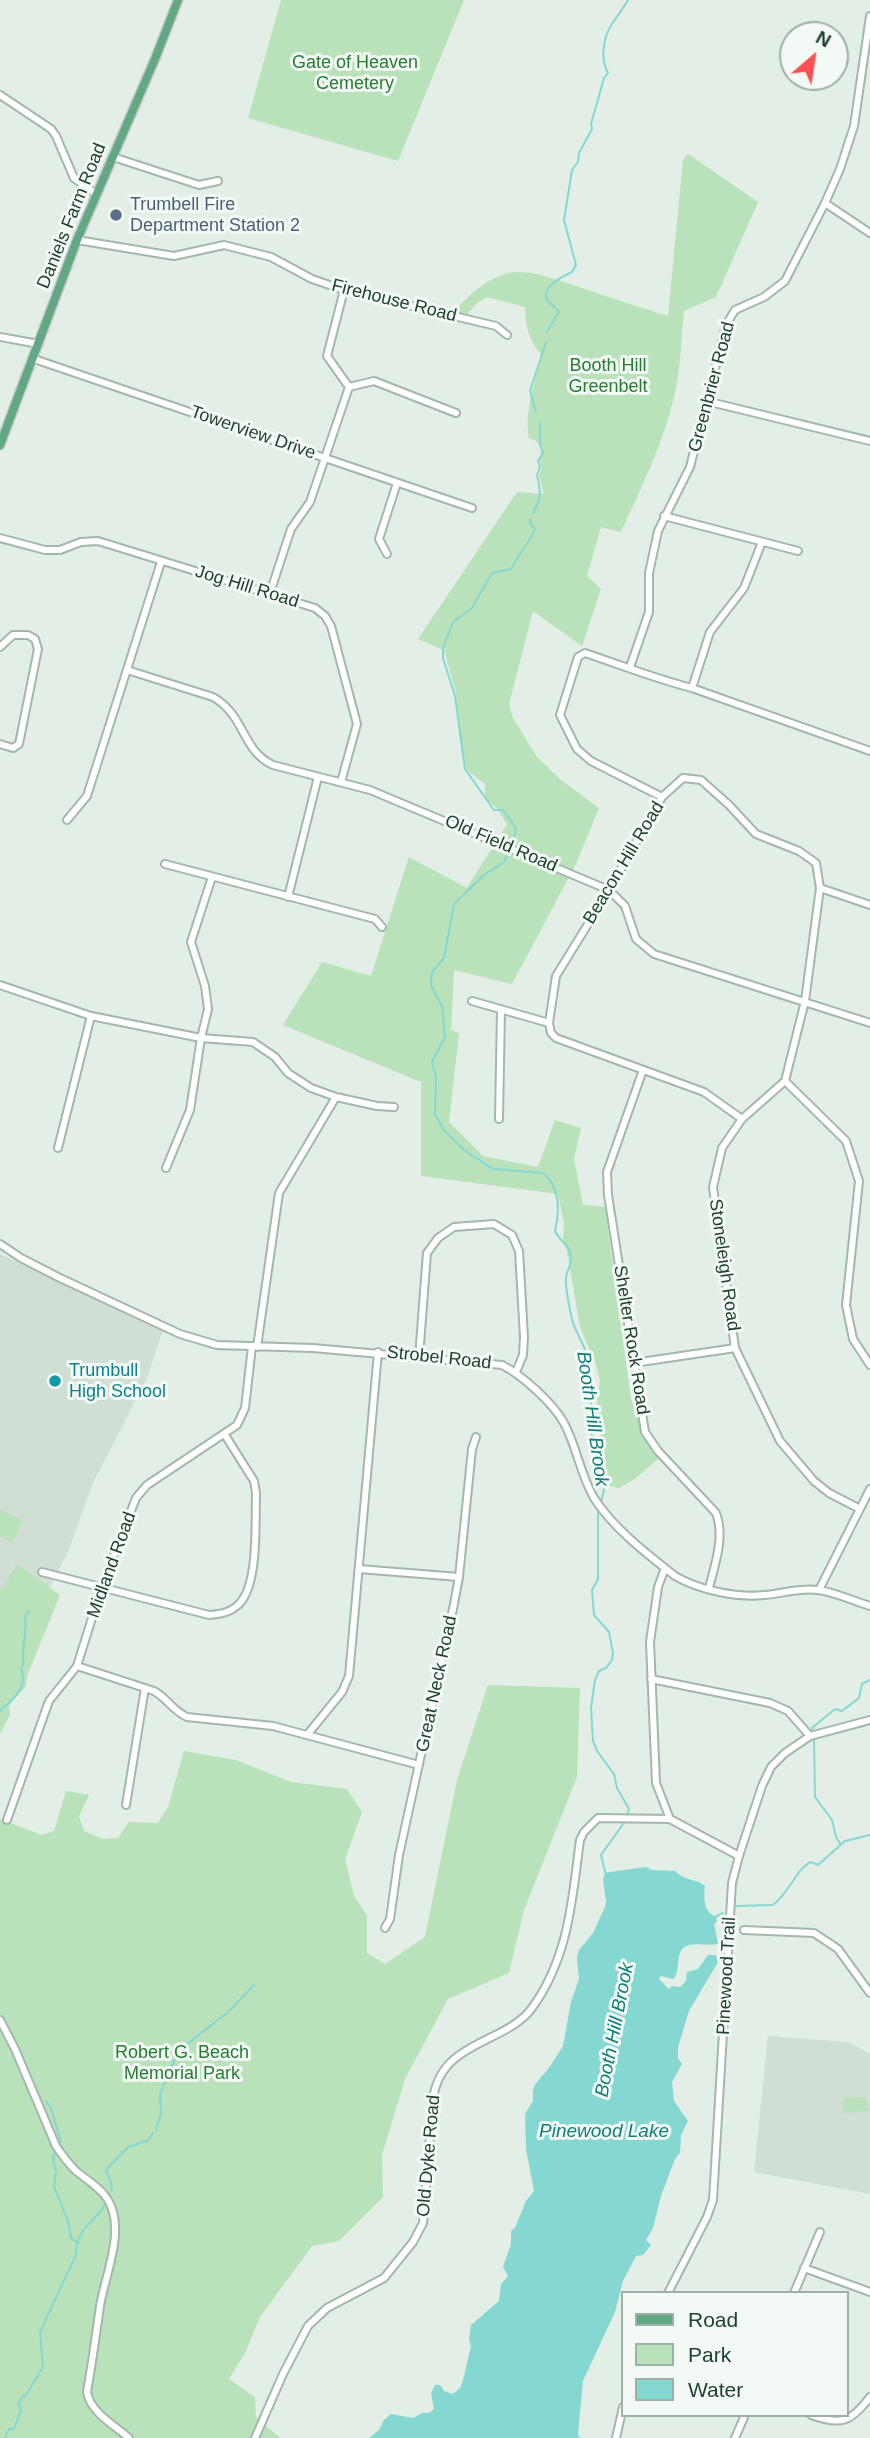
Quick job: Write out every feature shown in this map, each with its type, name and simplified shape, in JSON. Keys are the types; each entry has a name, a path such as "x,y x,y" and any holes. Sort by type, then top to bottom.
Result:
{"main road":[{"name":"Daniels Farm Road","path":"0,445 77,240 178,0"}],"street":[{"name":"Greenbrier Road","path":"630,667 649,612 650,566 664,516 690,467 728,318 735,310 764,297 785,281 825,203 854,126 870,16"},
{"path":"1,97 51,129 74,178 96,194"},
{"path":"113,158 199,185 218,181"},
{"path":"825,203 870,233"},
{"name":"Firehouse Road","path":"77,240 174,256 224,246 271,257 312,279 344,290 496,326 507,335"},
{"path":"344,290 327,356 349,387"},
{"path":"0,337 39,344"},
{"name":"Towerview Drive","path":"34,359 472,508"},
{"path":"349,387 373,381 456,413"},
{"path":"270,593 291,529 310,502 349,387"},
{"path":"706,401 870,441"},
{"path":"387,554 379,540 397,483"},
{"path":"664,516 798,551"},
{"name":"Jog Hill Road","path":"0,538 46,550 60,550 81,542 98,541 315,608 325,616 331,626 357,724 341,782"},
{"path":"692,688 710,632 740,596 762,542"},
{"path":"67,820 87,796 161,562"},
{"path":"0,647 13,635 28,635 35,639 38,649 19,744 13,747 0,744"},
{"path":"662,797 591,761 577,749 559,715 578,657 585,653 870,751"},
{"name":"Old Field Road","path":"127,670 213,697 225,704 262,760 370,790 609,890"},
{"path":"288,897 318,777"},
{"name":"Beacon Hill Road","path":"549,1024 556,976 662,797 683,778 701,780 756,834 799,851 816,863 820,888 805,1001"},
{"path":"165,864 375,919 382,927"},
{"path":"166,1168 190,1110 208,1009 205,986 191,942 212,877"},
{"path":"820,888 870,905"},
{"path":"609,890 625,906 636,939 654,954 870,1023"},
{"path":"0,985 90,1016 201,1038 253,1042 275,1057 288,1073 311,1088 336,1097 394,1107"},
{"path":"472,1001 549,1024 551,1033 556,1038 704,1092 742,1118"},
{"path":"805,1001 785,1081 846,1141 859,1181 846,1305 853,1339 870,1365"},
{"path":"499,1119 501,1009"},
{"path":"58,1148 90,1016"},
{"name":"Shelter Rock Road","path":"643,1070 607,1172 608,1195 645,1432 658,1451 716,1513 720,1524 709,1588"},
{"name":"Stoneleigh Road","path":"785,1081 742,1118 722,1148 713,1187 735,1348 780,1441 814,1481 829,1493 860,1508"},
{"name":"Midland Road","path":"7,1820 49,1701 77,1666 102,1586 135,1498 147,1485 237,1425 245,1408 279,1193 336,1097"},
{"path":"419,1357 427,1253 438,1238 454,1227 494,1224 512,1235 519,1251 524,1337 523,1355 516,1372"},
{"name":"Strobel Road","path":"0,1245 51,1273 180,1334 218,1345 377,1352 502,1365 516,1372 563,1421 585,1482 617,1526 665,1568 686,1582 762,1596 800,1589 819,1590 870,1606"},
{"path":"634,1363 735,1348"},
{"path":"307,1735 347,1685 355,1636 377,1352"},
{"path":"42,1572 209,1615 224,1614 239,1604 247,1592 251,1577 256,1493 254,1481 225,1434"},
{"name":"Great Neck Road","path":"385,1928 390,1919 399,1855 459,1577 472,1449 477,1437"},
{"path":"819,1590 870,1489"},
{"path":"665,1568 653,1610 650,1642 656,1783 670,1819 739,1856"},
{"path":"359,1569 459,1577"},
{"path":"77,1666 145,1688 165,1698 183,1716 254,1723 419,1765"},
{"path":"651,1679 770,1703 788,1711 813,1735"},
{"path":"126,1805 145,1688"},
{"name":"Pinewood Trail","path":"668,2291 707,2217 713,2200 732,1883 762,1786 771,1767 785,1753 813,1735 870,1720"},
{"name":"Old Dyke Road","path":"255,2438 308,2326 327,2308 384,2278 418,2235 423,2223 433,2099 439,2080 447,2067 462,2053 519,2021 531,2010 561,1954 568,1925 580,1840 584,1832 598,1818 670,1819"},
{"path":"744,1930 814,1933 838,1949 870,1993"},
{"path":"0,2020 56,2146 65,2160 107,2198 112,2211 115,2234 113,2251 101,2304 87,2392 93,2408 129,2438"},
{"path":"795,2291 820,2232"},
{"path":"804,2268 870,2292"},
{"path":"817,2417 841,2422 856,2414 870,2397"},
{"path":"616,2438 622,2411"},
{"path":"736,2438 744,2417"}],"shaded area":[{"path":"0,1254 163,1329 148,1376 92,1485 68,1552 43,1601 0,1643"},
{"path":"768,2036 848,2042 870,2054 870,2194 754,2172"}],"green space":[{"name":"Gate of Heaven Cemetery","path":"281,0 464,0 398,161 248,118"},
{"name":"Booth Hill Greenbelt","path":"688,154 758,202 716,297 684,311 676,386 658,449 621,532 601,527 587,576 601,589 582,646 533,611 509,704 513,718 537,757 562,781 599,808 576,864 512,984 454,970 451,1030 459,1033 449,1122 483,1156 538,1167 555,1120 581,1128 574,1159 583,1205 605,1207 631,1399 644,1434 659,1458 636,1478 619,1488 606,1485 607,1471 596,1412 600,1381 580,1327 566,1245 563,1242 564,1223 558,1194 421,1176 421,1082 283,1025 322,962 371,976 409,857 467,888 507,824 497,808 485,799 485,784 467,770 459,734 456,693 444,650 418,639 517,492 544,494 539,476 542,449 535,440 529,438 528,428 531,396 542,355 529,333 525,307 487,297 477,303 461,321 449,317 470,295 487,283 515,272 548,277 668,316 683,160"},
{"path":"0,1509 23,1520 12,1542 0,1536"},
{"path":"17,1564 60,1595 27,1676 26,1686 9,1705 10,1715 0,1734 0,1592"},
{"name":"Robert G. Beach Memorial Park","path":"488,1685 580,1688 577,1777 524,1910 509,1973 448,1999 405,2079 382,2155 383,2197 339,2241 312,2246 260,2317 245,2353 229,2379 255,2397 256,2417 280,2438 0,2438 0,1819 42,1835 54,1831 66,1791 89,1795 79,1816 84,1831 103,1839 118,1838 129,1822 158,1823 168,1807 184,1751 236,1760 291,1782 347,1789 362,1812 345,1859 354,1896 367,1915 367,1953 385,1964 425,1937 457,1780"},
{"path":"866,2097 869,2111 842,2113 845,2098"}],"water":[{"name":"Pinewood Lake","path":"646,1867 652,1870 675,1871 705,1886 706,1907 717,1921 714,1924 718,1944 686,1946 680,1953 675,1977 673,1979 661,1976 659,1979 669,1989 672,1986 680,1987 686,1981 687,1972 698,1969 708,1955 716,1955 718,1962 689,2011 678,2047 678,2058 682,2064 672,2082 674,2101 688,2121 681,2135 680,2153 675,2159 653,2228 646,2240 651,2245 643,2255 636,2256 623,2281 615,2312 583,2381 578,2434 580,2438 369,2438 391,2414 413,2418 434,2409 431,2393 435,2385 440,2385 444,2391 453,2394 460,2388 471,2346 471,2325 499,2301 501,2284 508,2276 503,2267 511,2244 511,2231 534,2191 526,2149 525,2114 533,2101 536,2083 563,2046 571,2002 579,1979 579,1950 593,1933 605,1907 605,1873"}],"waterway":[{"name":"Booth Hill Brook","path":"547,332 559,312 547,300 547,290 554,282 572,272 576,265 564,220 572,170 592,129 591,124 604,78 608,73 603,55 606,35 628,0"},
{"name":"Booth Hill Brook","path":"536,412 530,391 546,342"},
{"name":"Booth Hill Brook","path":"533,514 540,494 537,475 540,467 538,461 543,453 540,423"},
{"name":"Booth Hill Brook","path":"513,842 516,828 503,810 494,810 465,769 455,696 443,658 443,648 453,622 472,608 492,573 511,569 535,529 530,519"},
{"name":"Booth Hill Brook","path":"508,853 504,862 484,875 454,904 444,958 432,972 431,986 442,1006 445,1037 432,1062 436,1077 435,1114 443,1129 464,1150 493,1169 543,1173 549,1178 556,1192 558,1215 555,1231 571,1257 566,1281 567,1296 589,1368 593,1444 604,1484 600,1503"},
{"name":"Booth Hill Brook","path":"598,1508 598,1579 592,1590 594,1615 609,1632 613,1653 612,1660 606,1668 599,1671 595,1680 591,1708 593,1741 614,1774 617,1788 629,1809 627,1815"},
{"path":"0,1711 14,1697 23,1682 21,1668 24,1663 25,1616 29,1611"},
{"path":"813,1732 812,1728 835,1709 842,1711 859,1698 862,1684 870,1680"},
{"path":"814,1737 815,1797 832,1820 841,1845"},
{"name":"Booth Hill Brook","path":"606,1875 601,1855 626,1820"},
{"path":"736,1906 773,1905 806,1865 811,1862 818,1865 845,1841 870,1835"},
{"path":"715,1917 723,1913"},
{"path":"156,2130 161,2113 160,2094 175,2059 186,2045 228,2012 254,1985"},
{"path":"46,2101 51,2108 61,2142"},
{"path":"112,2191 106,2170 128,2147 147,2141 153,2133"},
{"path":"55,2152 54,2187 68,2221 71,2238 76,2242"},
{"path":"5,2438 9,2429 14,2429 21,2410 18,2405 22,2397 26,2395 43,2367 40,2332 76,2255 79,2238 105,2205"}],"place":[{"name":"Trumbell Fire Department Station 2","path":"116,215"},
{"name":"Trumbull High School","path":"55,1381"}]}
